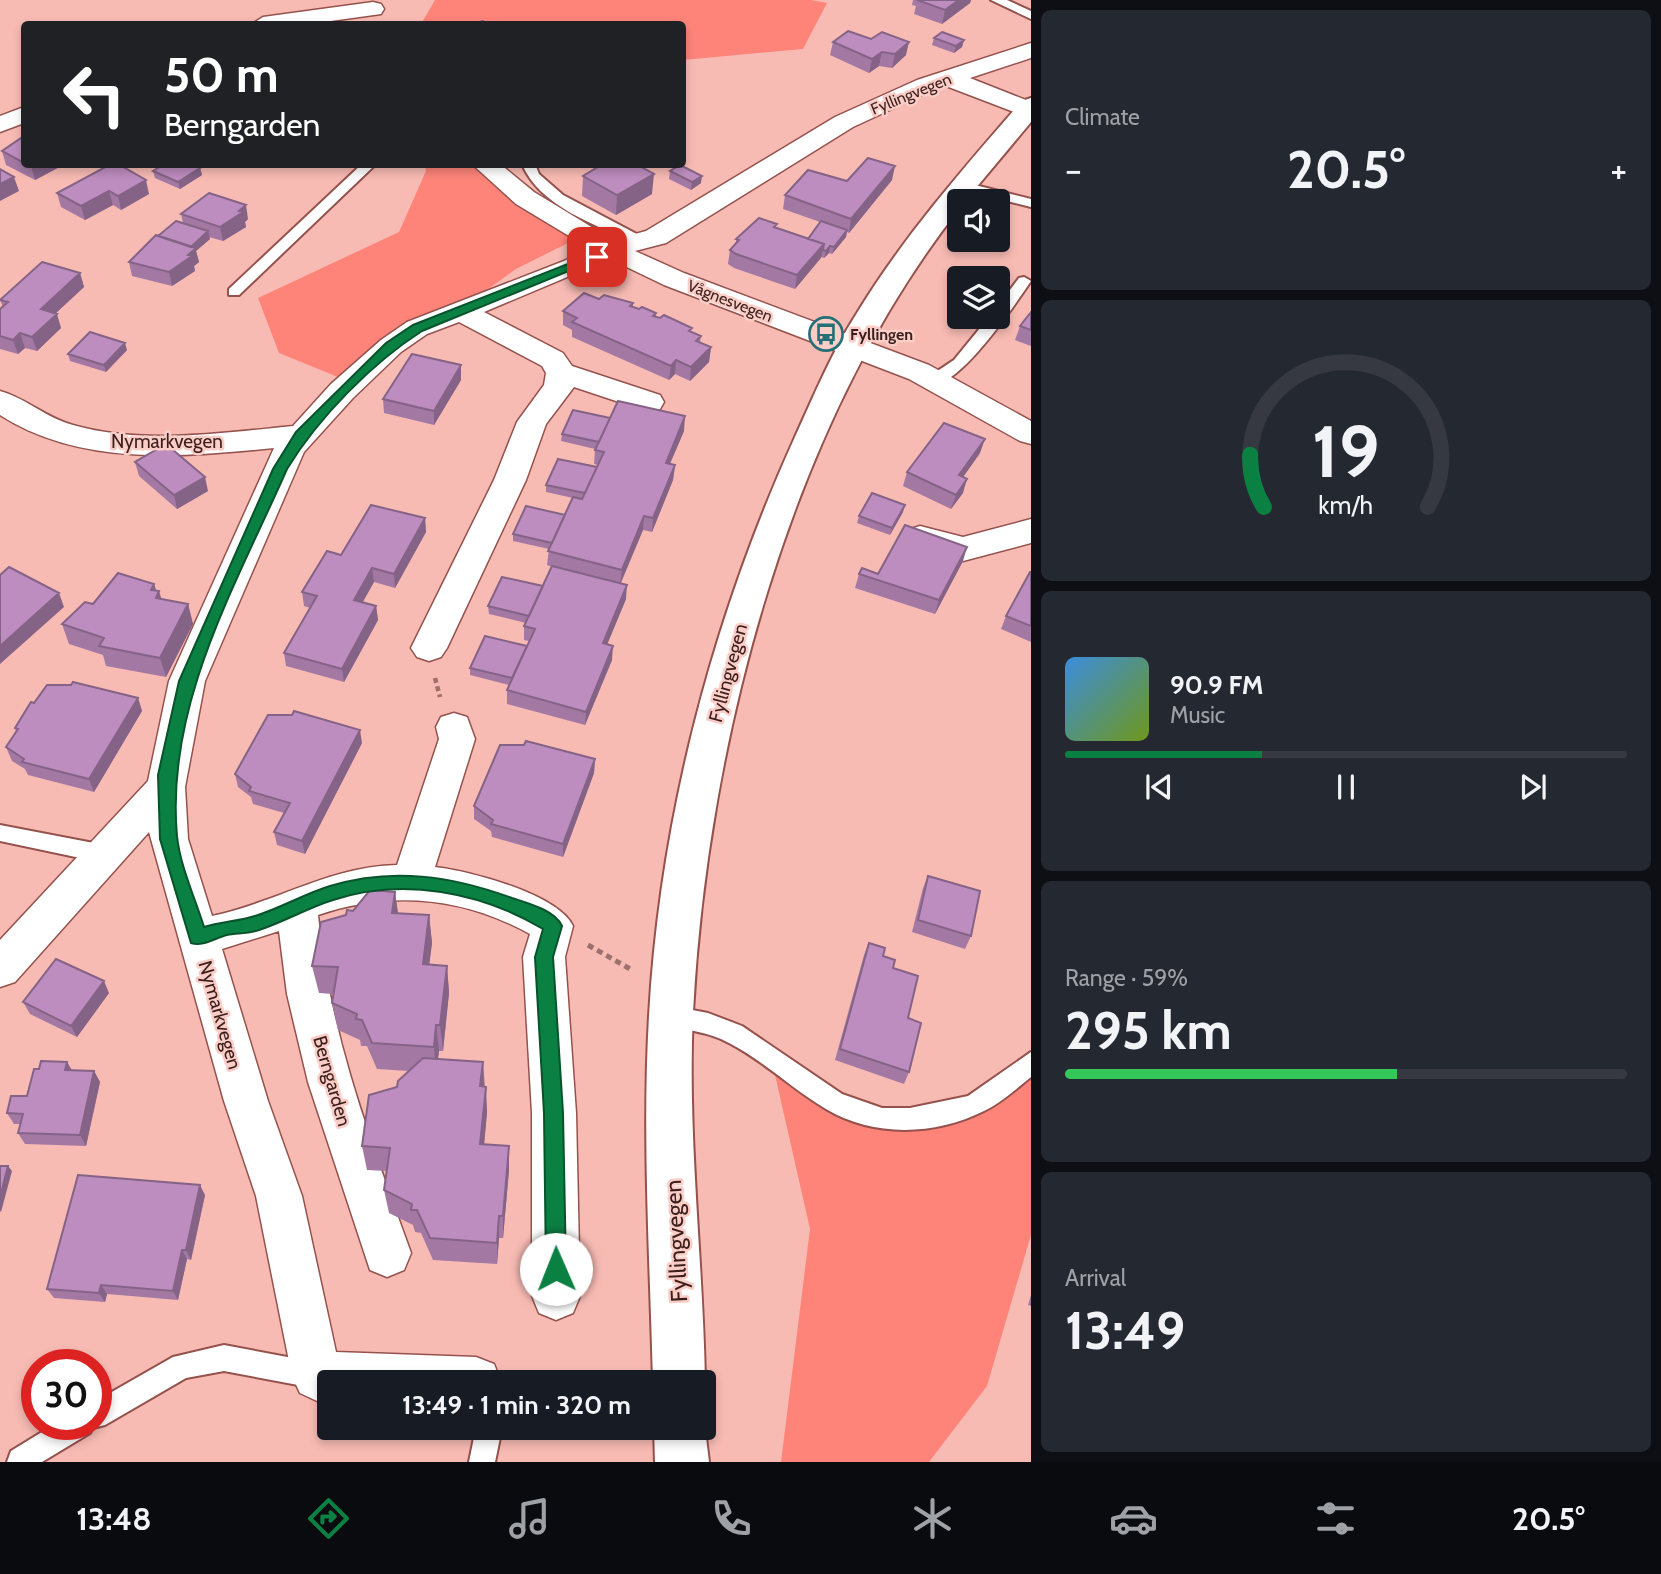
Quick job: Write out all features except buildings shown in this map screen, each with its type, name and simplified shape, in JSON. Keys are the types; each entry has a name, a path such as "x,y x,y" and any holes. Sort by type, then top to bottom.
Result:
{"street":[{"path":"289,21 375,11"},
{"name":"Fyllingvegen","path":"625,245 656,237 844,122 925,85 1031,50"},
{"path":"948,78 1030,107"},
{"name":"Fyllingvegen","path":"679,1370 680,1317 672,1186 672,1006 692,835 728,667 772,528 802,454 852,348 905,261 963,186 1030,107"},
{"path":"0,125 21,115"},
{"name":"Vågnesvegen","path":"489,168 525,198 625,245 674,279 852,348"},
{"name":"Nymarkvegen","path":"317,1376 279,1196 246,1101 169,839 166,787 187,681 280,469 301,435 391,345 417,328 459,310 625,245"},
{"path":"429,649 510,480 532,422 559,387 561,373 553,360 459,310"},
{"path":"852,348 936,380 1031,434"},
{"path":"561,373 649,402"},
{"name":"Nymarkvegen","path":"0,401 39,426 102,440 207,443 301,435"},
{"path":"919,538 963,549 1031,531"},
{"path":"410,881 421,855 457,739 454,727"},
{"path":"0,969 166,787"},
{"path":"198,937 227,928 255,924 331,893 374,884 410,881 469,889 529,911 553,926 544,957 554,1113 556,1296"},
{"name":"Berngarden","path":"297,905 305,983 330,1084 387,1253"},
{"path":"681,1440 682,1462"}],"lane":[{"path":"997,0 1031,15"},
{"path":"234,292 366,168"},
{"name":"Vågnesvegen","path":"529,168 533,179 625,245"},
{"path":"963,186 1031,203"},
{"path":"1010,299 1024,281"},
{"path":"936,380 959,363 986,329"},
{"path":"0,833 104,854"},
{"path":"672,1006 742,1038 825,1097 854,1113 883,1120 921,1120 978,1103 1031,1063"},
{"path":"112,1407 182,1366 224,1358 317,1376"},
{"path":"20,1460 54,1440"},
{"path":"482,1462 487,1440"}],"path":[{"path":"429,649 439,694 454,727"},
{"path":"553,926 644,977 672,1006"}],"shaded area":[{"path":"435,0 811,0 827,3 803,49 686,60 686,21 423,21"},
{"path":"426,168 496,168 586,234 516,269 406,348 350,382 279,353 258,298 399,232"},
{"path":"1031,1056 1031,1235 987,1386 929,1462 781,1462 810,1229 773,1066 834,1113 955,1104"}],"place":[{"name":"Fyllingen","path":"826,334"}],"route":[{"path":"556,1269 554,1113 544,957 553,926 529,911 469,889 410,881 374,884 331,893 255,924 227,928 198,937 169,839 166,775 187,681 290,448 342,391 391,345 417,328 597,257"}]}
